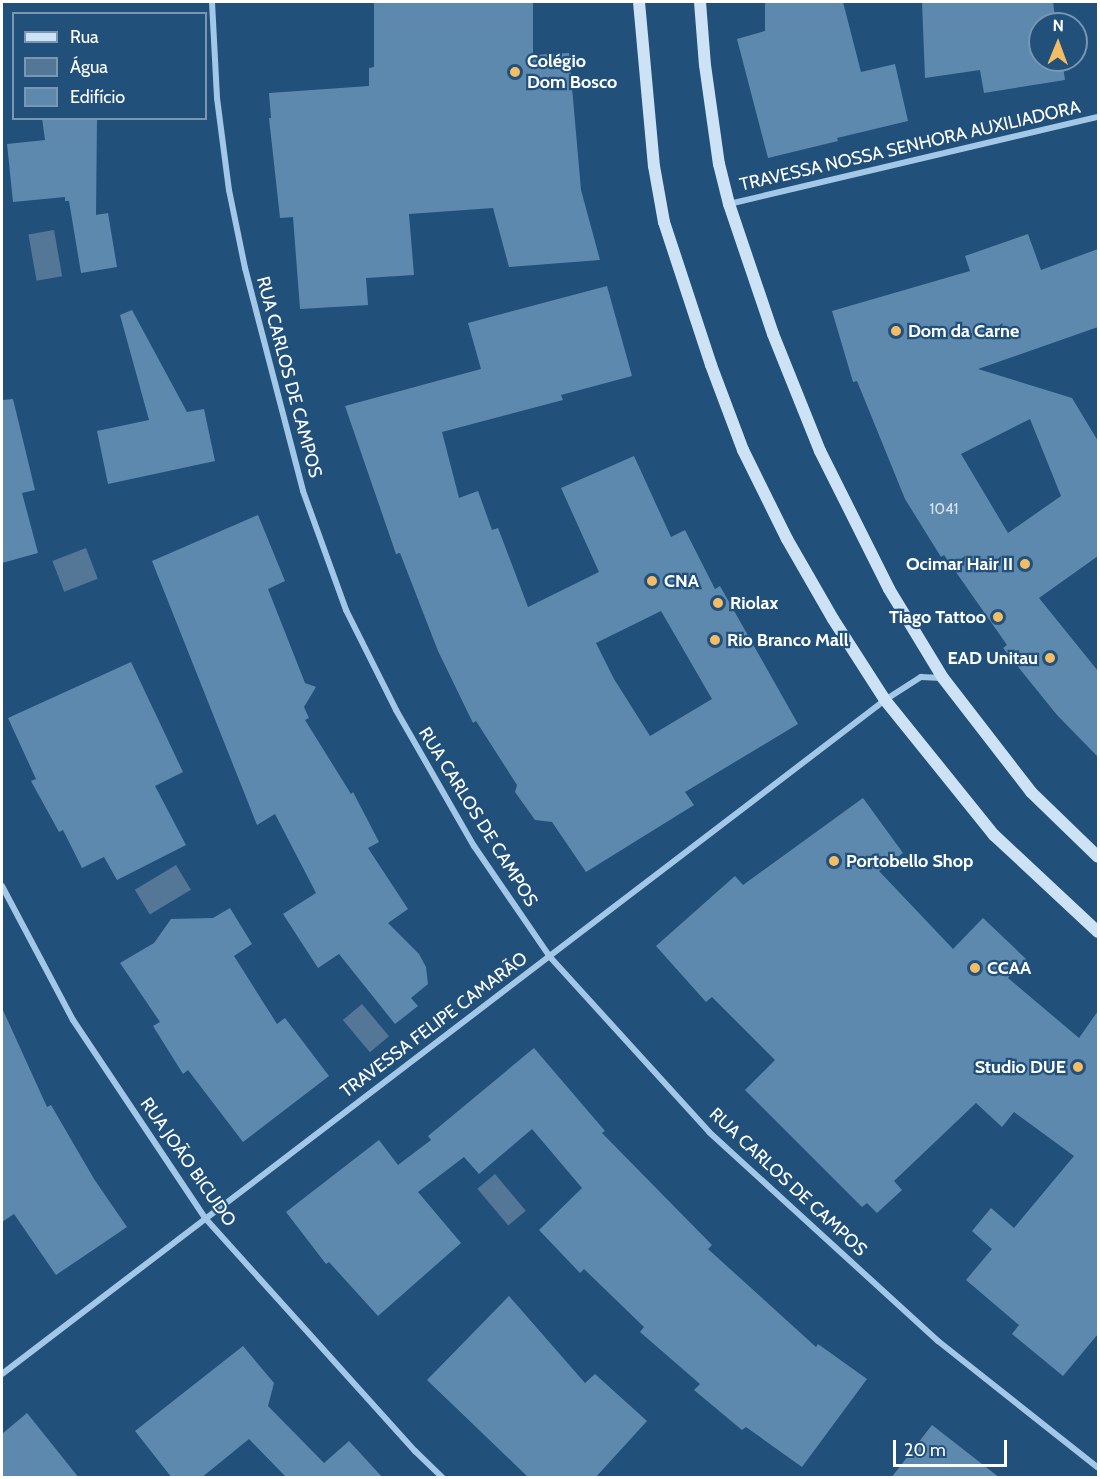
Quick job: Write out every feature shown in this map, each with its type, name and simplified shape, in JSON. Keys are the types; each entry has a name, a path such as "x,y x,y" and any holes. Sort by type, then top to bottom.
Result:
{"main road":[{"path":"639,2 654,166 664,222 711,365 743,450 787,539 833,619 885,700 994,835 1098,932"},
{"path":"700,2 705,65 719,164 729,204 773,334 820,451 889,589 943,678 1031,792 1098,857"}],"street":[{"name":"RUA CARLOS DE CAMPOS","path":"212,2 217,98 229,190 248,279 303,491 346,610 396,710 474,846 549,957 718,1140 938,1341 1098,1468"},
{"name":"TRAVESSA NOSSA SENHORA AUXILIADORA","path":"729,204 1098,117"},
{"name":"TRAVESSA FELIPE CAMARÃO","path":"2,1374 885,700 921,677 943,678"},
{"name":"RUA JOÃO BICUDO","path":"2,886 73,1020 206,1218 415,1451 442,1478"}],"water":[{"path":"54,230 62,276 37,281 28,235"},
{"path":"86,548 98,579 64,592 52,561"},
{"path":"176,865 191,890 150,915 135,890"},
{"path":"362,1004 389,1036 370,1052 343,1020"},
{"path":"495,1174 526,1211 508,1226 477,1189"}],"building":[{"path":"374,2 533,3 533,55 569,53 581,190 600,260 509,267 493,208 409,214 414,275 366,278 368,305 300,309 293,217 280,218 269,118 271,118 269,93 369,86 369,68 374,67"},
{"path":"765,2 843,2 861,72 895,64 908,121 768,158 737,39 765,31"},
{"path":"922,2 1053,2 1054,12 1028,12 1028,72 1064,72 1065,80 984,93 980,70 925,78"},
{"path":"42,120 97,120 96,215 108,213 117,267 81,273 69,201 65,201 65,197 13,202 7,144 45,140"},
{"path":"1028,234 1041,270 1098,249 1098,327 978,369 1072,398 1098,441 1098,556 1039,598 1098,671 1098,757 1057,715 1003,648 1007,645 944,555 941,557 905,499 857,381 853,382 832,311 970,271 965,256","holes":["1030,419 1061,496 1008,533 961,454"]},
{"path":"607,286 632,376 561,395 563,400 442,432 459,498 478,491 492,530 498,528 528,607 599,572 561,488 634,456 671,537 685,530 715,589 720,586 798,724 685,792 694,805 586,872 552,822 535,820 515,792 517,785 476,721 473,723 438,651 400,553 396,554 345,406 481,369 468,323","holes":["661,611 712,699 650,736 614,679 596,643"]},
{"path":"132,310 187,412 204,409 215,461 108,484 97,431 149,420 120,315"},
{"path":"13,399 35,490 22,493 38,553 2,563 2,400"},
{"path":"258,515 285,581 268,589 305,683 316,687 304,707 309,718 305,720 351,794 353,792 379,842 368,848 408,909 388,923 419,954 426,967 428,984 411,998 418,1006 395,1024 339,954 318,968 283,914 316,893 275,814 257,825 152,561"},
{"path":"131,662 183,772 155,786 186,845 117,880 104,857 82,868 63,830 59,832 31,781 36,779 8,718"},
{"path":"863,798 903,853 879,871 953,949 983,918 1026,959 1008,978 1079,1038 1098,1011 1098,1334 1063,1376 1012,1334 1019,1325 966,1280 992,1249 972,1231 991,1208 1014,1228 1074,1156 1014,1112 1002,1127 976,1103 894,1181 902,1190 877,1213 867,1203 862,1207 745,1090 775,1060 712,997 706,1002 656,946 735,876 743,885"},
{"path":"230,908 252,944 234,956 277,1024 285,1018 329,1076 243,1142 188,1070 183,1074 153,1026 160,1022 120,963 154,943 171,919 213,918"},
{"path":"2,1008 47,1107 51,1105 94,1179 127,1227 56,1275 14,1214 2,1222"},
{"path":"534,1048 605,1131 602,1133 712,1245 708,1249 816,1347 818,1344 867,1379 802,1467 746,1427 742,1430 694,1390 700,1384 640,1332 644,1327 584,1269 580,1273 539,1230 582,1188 532,1129 479,1174 464,1157 418,1192 461,1243 378,1316 329,1262 326,1264 286,1212 379,1140 398,1165 431,1140 428,1136"},
{"path":"509,1296 585,1383 595,1374 647,1421 595,1478 529,1478 427,1380"},
{"path":"243,1346 274,1383 268,1406 324,1463 349,1441 383,1478 287,1478 249,1439 201,1478 172,1478 135,1431"},
{"path":"27,1413 79,1478 2,1478 2,1434"},
{"path":"932,1425 1000,1478 891,1478"}],"place":[{"name":"Colégio Dom Bosco","path":"515,72"},
{"name":"Dom da Carne","path":"896,331"},
{"name":"Ocimar Hair II","path":"1025,564"},
{"name":"CNA","path":"652,581"},
{"name":"Riolax","path":"718,603"},
{"name":"Tiago Tattoo","path":"998,617"},
{"name":"Rio Branco Mall","path":"715,640"},
{"name":"EAD Unitau","path":"1050,658"},
{"name":"Portobello Shop","path":"834,861"},
{"name":"CCAA","path":"975,968"},
{"name":"Studio DUE","path":"1078,1067"}]}
